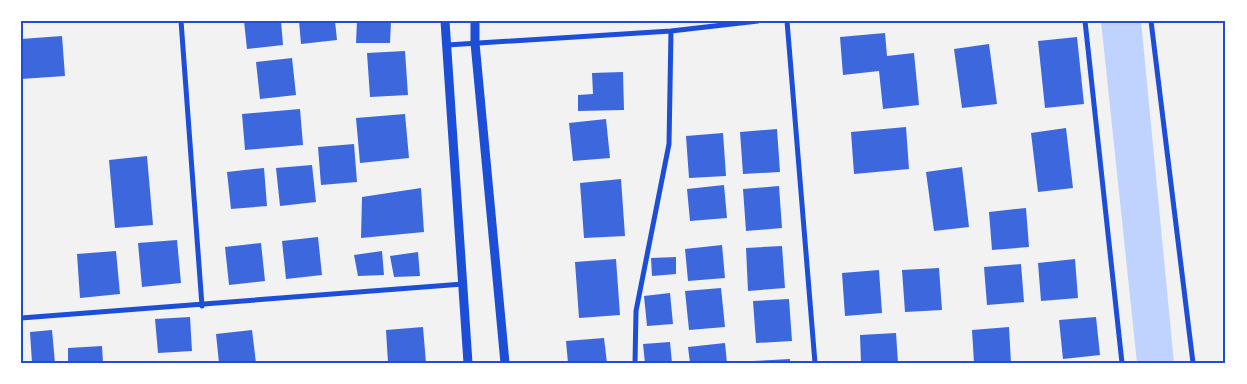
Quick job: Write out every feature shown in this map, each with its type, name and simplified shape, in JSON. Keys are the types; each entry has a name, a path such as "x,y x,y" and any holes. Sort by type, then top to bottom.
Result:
{"street":[{"path":"180,21 202,306"},
{"path":"445,21 468,363"},
{"path":"475,21 475,43 505,363"},
{"path":"447,45 671,31 758,21"},
{"path":"787,21 815,363"},
{"path":"1086,21 1122,363"},
{"path":"1152,21 1193,363"},
{"path":"635,363 636,311 669,144 671,31"},
{"path":"21,318 202,306 463,284"}],"water":[{"path":"1101,21 1141,21 1174,363 1137,363"}],"building":[{"path":"244,21 281,21 283,45 247,49"},
{"path":"299,21 335,21 337,40 301,44"},
{"path":"357,21 391,21 390,43 356,43"},
{"path":"885,33 887,56 914,53 919,105 883,109 879,71 843,75 840,37"},
{"path":"62,36 65,76 21,79 21,39"},
{"path":"1077,37 1084,104 1045,108 1038,41"},
{"path":"989,44 997,104 962,108 954,49"},
{"path":"405,51 408,95 370,97 367,53"},
{"path":"292,58 296,95 260,99 256,62"},
{"path":"623,72 624,110 578,111 578,95 593,94 592,73"},
{"path":"300,109 303,145 245,150 242,114"},
{"path":"405,114 409,158 360,163 356,118"},
{"path":"606,119 610,158 573,161 569,123"},
{"path":"906,127 909,169 854,174 851,132"},
{"path":"1066,128 1073,188 1038,192 1031,133"},
{"path":"777,129 780,172 743,174 740,132"},
{"path":"723,133 726,176 689,178 686,136"},
{"path":"354,144 357,182 321,185 318,147"},
{"path":"147,156 153,225 115,228 109,160"},
{"path":"312,165 316,202 280,206 276,168"},
{"path":"962,167 969,227 934,231 926,172"},
{"path":"264,168 267,206 231,209 227,172"},
{"path":"621,179 625,236 584,238 580,183"},
{"path":"724,185 727,218 690,221 687,189"},
{"path":"779,186 782,228 746,231 743,189"},
{"path":"421,188 424,232 361,238 362,197"},
{"path":"1026,208 1029,247 992,250 989,212"},
{"path":"318,237 322,275 286,279 282,241"},
{"path":"177,240 181,283 142,287 138,243"},
{"path":"261,243 265,281 229,285 225,247"},
{"path":"722,245 725,278 688,281 685,249"},
{"path":"782,246 785,288 748,291 746,248"},
{"path":"116,251 120,294 80,298 77,254"},
{"path":"382,251 384,275 358,276 354,255"},
{"path":"418,252 420,276 394,277 390,256"},
{"path":"676,257 676,274 652,276 651,258"},
{"path":"616,259 620,315 579,318 575,262"},
{"path":"1075,259 1078,298 1041,301 1038,263"},
{"path":"1021,264 1024,302 987,305 984,267"},
{"path":"939,268 942,310 905,312 902,270"},
{"path":"879,270 882,313 845,316 842,273"},
{"path":"721,288 725,327 689,330 685,291"},
{"path":"670,293 673,324 647,326 644,296"},
{"path":"789,299 792,341 756,343 753,301"},
{"path":"190,317 192,351 158,353 155,319"},
{"path":"1096,317 1100,355 1063,359 1059,320"},
{"path":"423,327 426,363 388,363 386,330"},
{"path":"1009,327 1011,363 974,363 972,330"},
{"path":"52,330 55,363 32,363 30,332"},
{"path":"252,330 256,363 219,363 216,334"},
{"path":"896,333 898,363 861,363 860,335"},
{"path":"604,338 607,363 568,363 566,341"},
{"path":"670,342 672,363 645,363 643,344"},
{"path":"725,343 727,363 690,363 688,347"},
{"path":"102,346 103,363 68,363 68,348"},
{"path":"790,359 790,363 753,363 753,361"}]}
